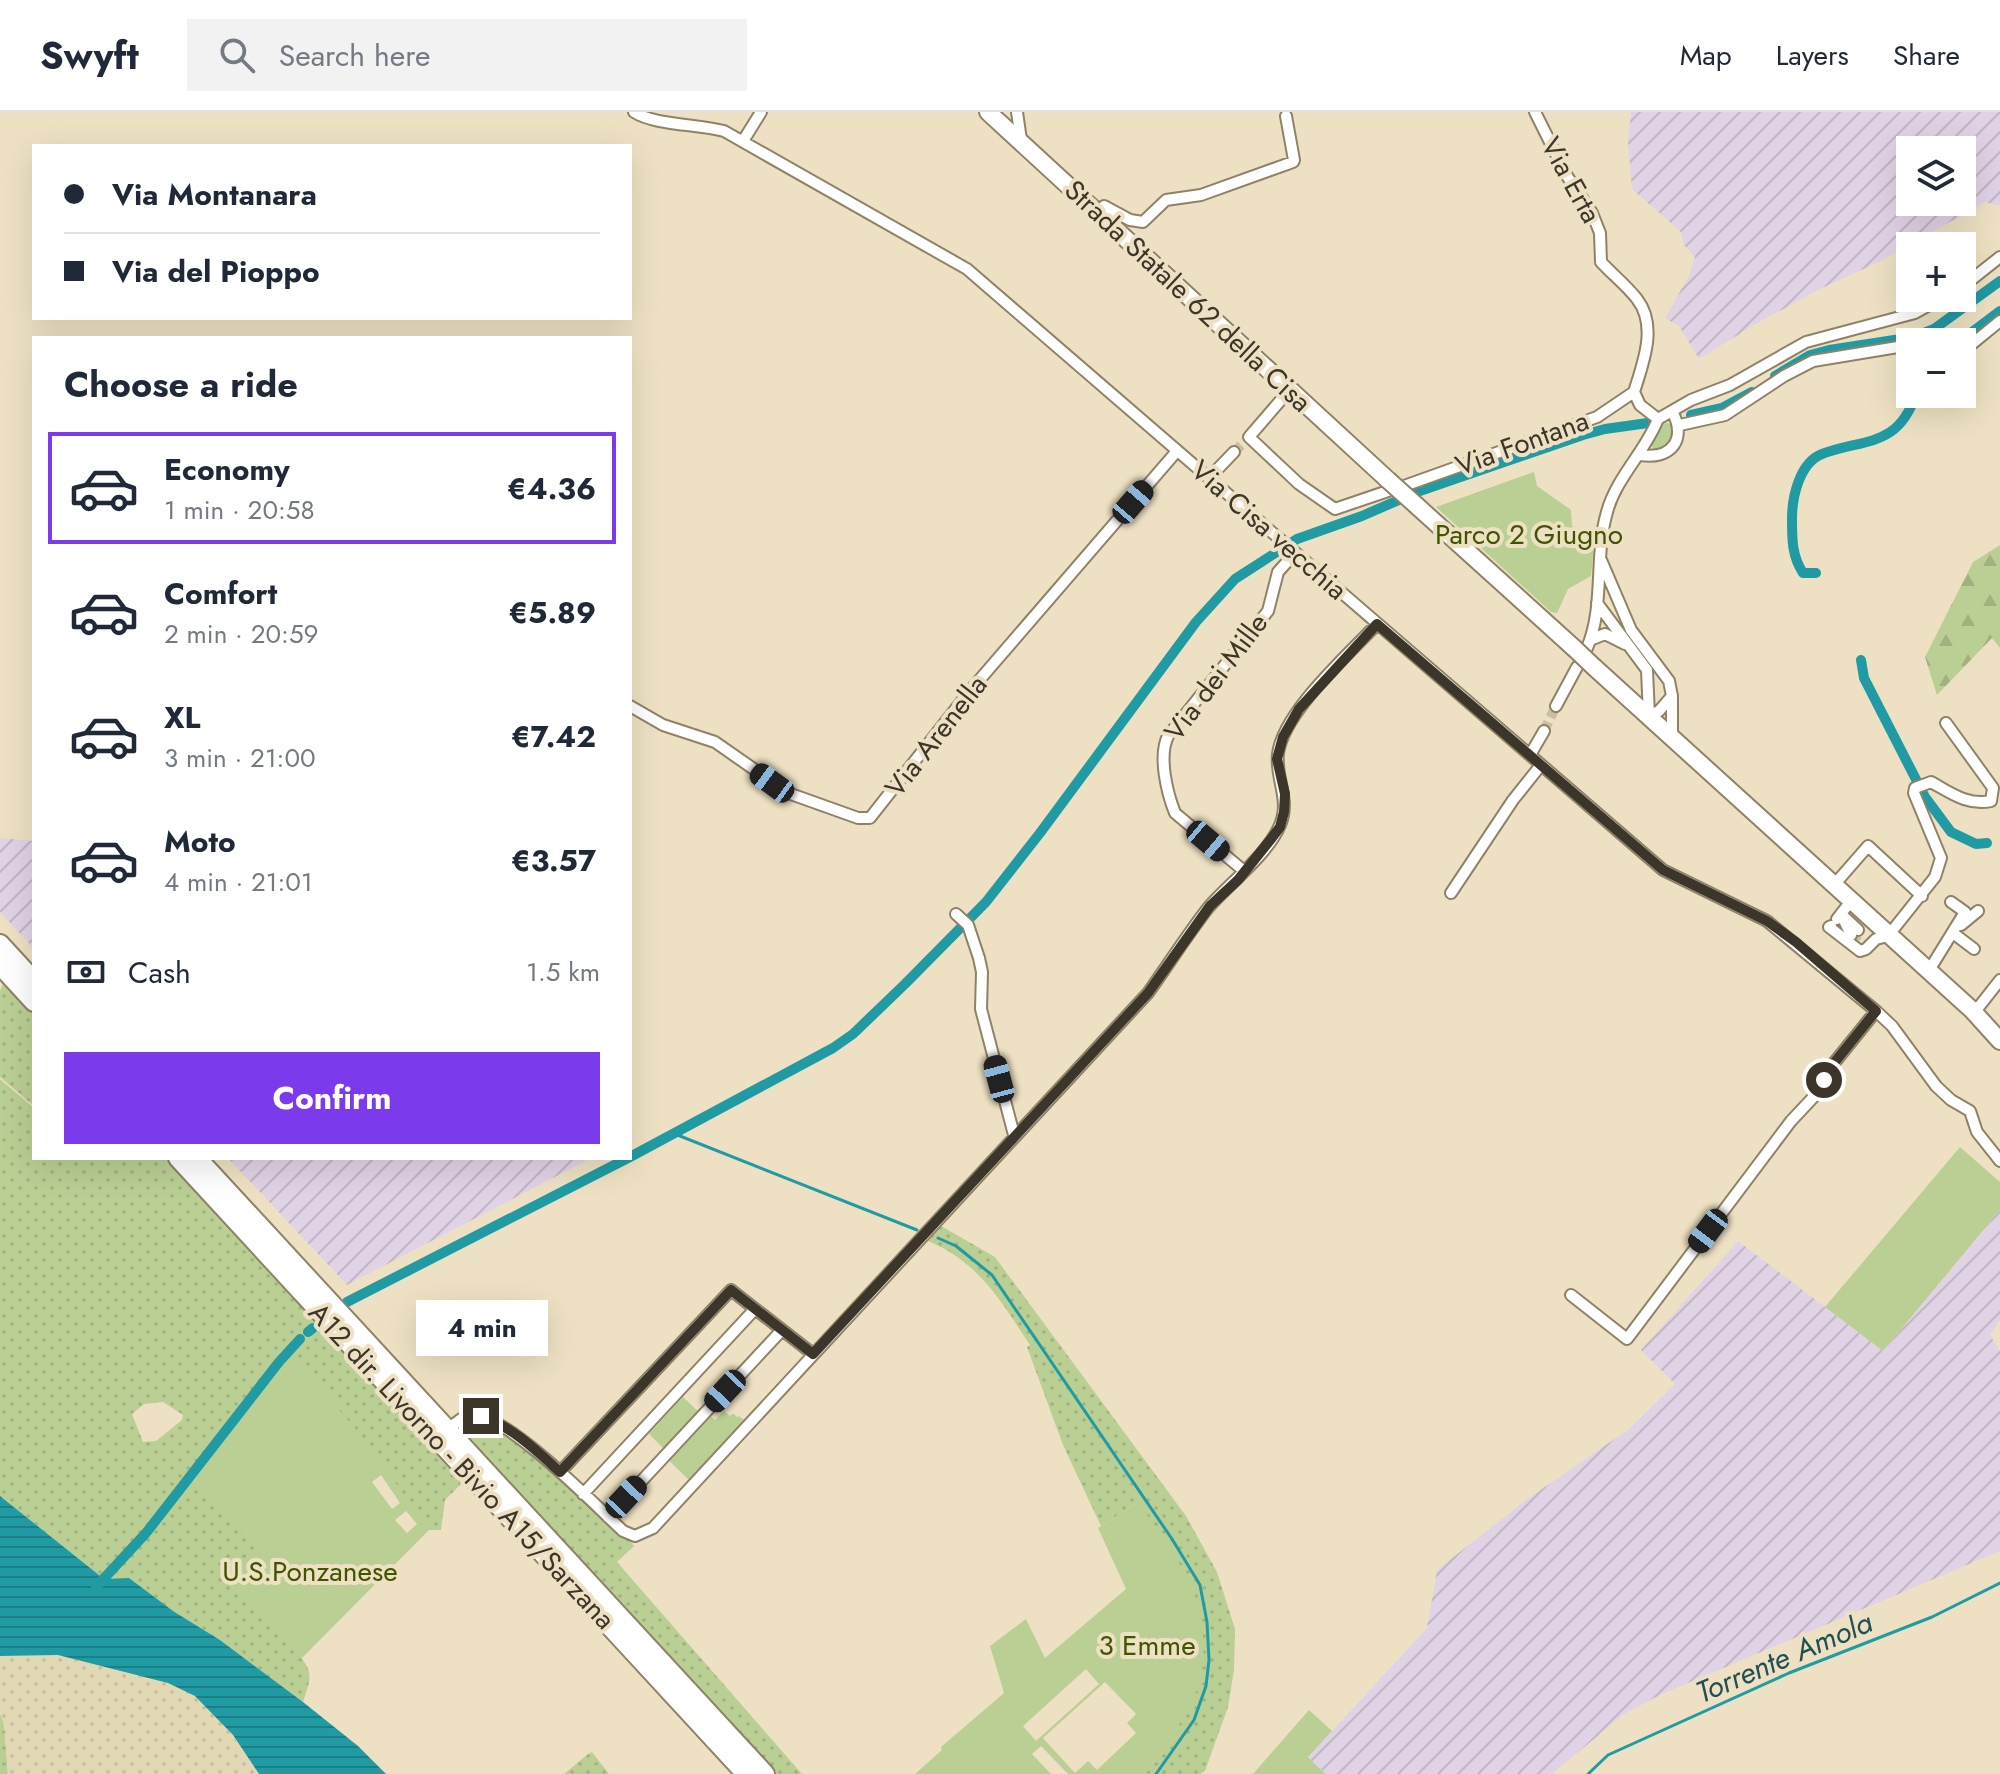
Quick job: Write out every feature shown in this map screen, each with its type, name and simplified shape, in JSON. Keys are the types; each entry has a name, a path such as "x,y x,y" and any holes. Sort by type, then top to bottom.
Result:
{"highway":[{"path":"0,944 32,979"},
{"path":"0,965 32,1000"},
{"name":"A12 dir. Livorno - Bivio A15/Sarzana","path":"180,1160 746,1774"},
{"path":"199,1160 765,1774"}],"main road":[{"name":"Strada Statale 62 della Cisa","path":"988,112 1394,486 1584,645"},
{"path":"1584,645 1586,667 1649,716 1834,885 1841,915 1864,941 1928,972 2000,1041"}],"street":[{"name":"Via Cisa vecchia","path":"634,112 650,120 724,131 967,269 1663,870 1767,921 1876,1011 1892,1026 1936,1086 1970,1111 1977,1132 2000,1161"},
{"path":"743,141 761,112"},
{"path":"1017,112 1022,142"},
{"name":"Via Erta","path":"1535,112 1567,176 1592,213 1600,233 1601,262 1635,296 1645,315 1647,344 1634,392"},
{"path":"1099,214 1104,206 1130,220 1143,222 1166,200 1201,195 1293,162 1286,116"},
{"path":"1976,276 2000,257"},
{"path":"1584,645 1597,603 1604,523 1610,502 1640,455 1658,419 1691,400 1730,385 1806,342 1917,312"},
{"path":"1976,341 2000,321"},
{"path":"1680,425 1725,415 1813,361 1896,347"},
{"path":"1634,392 1640,405 1658,419"},
{"name":"Via Fontana","path":"1280,401 1249,437 1299,484 1335,509 1597,417 1634,392"},
{"path":"1640,455 1650,457 1670,449 1680,433 1680,425 1672,411"},
{"name":"Via Arenella","path":"632,707 663,725 715,742 788,793 858,818 870,818 969,692 1177,451"},
{"path":"1209,478 1234,452"},
{"name":"Via dei Mille","path":"1244,871 1175,813 1170,800 1163,746 1268,611 1278,572 1292,550"},
{"path":"1600,558 1631,630 1669,681 1672,738"},
{"path":"1597,603 1619,602"},
{"path":"1597,603 1647,670 1649,716 1659,711 1672,696"},
{"path":"450,1428 471,1415 491,1419 541,1454 628,1535 644,1534 653,1528 1148,993 1210,906 1280,827 1285,794 1277,759 1279,746 1299,709 1377,624"},
{"path":"1584,645 1605,634 1630,647"},
{"path":"1556,706 1586,667"},
{"path":"1626,696 1648,687"},
{"path":"1864,941 1922,896 1935,877 1941,858 1914,793 1920,786 1931,782 1965,800 1979,803 1991,801 1993,796 1993,788 1946,723"},
{"path":"1530,755 1544,731"},
{"path":"1451,893 1513,800 1541,765"},
{"path":"1834,885 1868,846 1922,896"},
{"path":"1928,972 1965,912 1951,902"},
{"path":"1954,930 1978,911"},
{"path":"1841,915 1864,941 1829,927 1841,915"},
{"path":"962,919 982,972 981,1009 1014,1135"},
{"path":"1954,930 1974,949"},
{"path":"1974,1013 2000,980"},
{"path":"1571,1295 1627,1339 1791,1121 1822,1088 1830,1068 1876,1011"},
{"path":"560,1472 731,1290 813,1354"},
{"path":"583,1494 755,1309"},
{"path":"608,1517 782,1330"}],"shaded area":[{"path":"1631,112 2000,112 2000,206 1985,202 1976,207 1976,136 1896,136 1896,216 1960,216 1932,232 1896,232 1896,253 1820,289 1699,359 1679,326 1665,318 1689,276 1695,257 1684,245 1681,232 1632,189 1628,142"},
{"path":"0,838 32,841 32,947 0,912"},
{"path":"230,1160 587,1160 347,1285"},
{"path":"2000,1210 2000,1320 1990,1335 2000,1351 2000,1551 1662,1694 1624,1714 1552,1774 1325,1774 1308,1757 1427,1628 1437,1570 1526,1500 1629,1429 1675,1384 1641,1350 1738,1241 1883,1351"}],"green space":[{"path":"1662,424 1672,425 1674,436 1665,449 1654,450 1650,443"},
{"name":"Parco 2 Giugno","path":"1534,472 1537,486 1571,510 1572,526 1595,534 1591,576 1568,589 1557,613 1551,612 1436,507"},
{"path":"2000,545 2000,648 1992,638 1937,695 1925,657 1973,562"},
{"path":"0,968 32,1003 32,1104 0,1077 0,991 3,984"},
{"path":"0,1079 32,1106 32,1160 176,1160 468,1477 445,1500 441,1530 429,1530 360,1435 288,1353 190,1476 262,1544 298,1653 309,1671 303,1702 220,1640 173,1611 104,1579 0,1496","holes":["163,1402 183,1415 182,1420 156,1441 143,1442 132,1414 144,1404"]},
{"path":"1960,1147 2000,1182 2000,1210 1883,1351 1825,1307"},
{"path":"936,1223 995,1257 1186,1516 1217,1572 1235,1629 1234,1670 1228,1707 1205,1771 1200,1774 1145,1774 1179,1725 1138,1502 1101,1526 1063,1445 1027,1347 1030,1345 996,1296 972,1269 958,1257 921,1238"},
{"name":"U.S.Ponzanese","path":"288,1352 361,1435 429,1530 302,1658 229,1585 262,1544 190,1476","holes":["381,1475 400,1503 392,1509 372,1482","406,1511 417,1524 407,1533 395,1520"]},
{"path":"683,1397 700,1413 704,1410 715,1420 724,1411 748,1423 691,1482 662,1454 665,1450 649,1434"},
{"path":"462,1419 491,1419 623,1531 634,1546 617,1562 802,1774 770,1774 450,1428"},
{"name":"3 Emme","path":"1138,1502 1186,1575 1200,1614 1204,1643 1199,1684 1182,1720 1145,1774 1068,1774 1041,1746 1032,1754 1051,1774 915,1774 942,1750 941,1747 1004,1693 990,1646 1026,1619 1045,1658 1126,1589 1098,1528","holes":["1086,1669 1099,1684 1036,1741 1023,1726","1105,1682 1136,1714 1127,1723 1136,1733 1097,1770 1088,1761 1075,1773 1043,1738"]},
{"path":"1309,1710 1332,1731 1308,1757 1325,1774 1253,1774"},
{"path":"0,1713 4,1724 8,1774 0,1774"},
{"path":"592,1752 609,1774 564,1774 588,1754"}],"sand":[{"path":"58,1655 167,1682 195,1696 214,1713 259,1774 8,1774 4,1724 0,1713 0,1656"}],"water":[{"path":"0,1496 104,1579 129,1578 173,1611 220,1640 358,1746 386,1774 259,1774 233,1735 195,1696 168,1683 58,1655 0,1656"}],"waterway":[{"path":"1775,376 1810,355 1914,337 1934,329 2000,281"},
{"path":"1976,329 2000,311"},
{"path":"1691,415 1722,408 1752,392"},
{"path":"1816,573 1803,573 1793,548 1793,501 1802,473 1822,454 1890,432 1900,424 1910,408"},
{"path":"632,1156 833,1048 853,1034 986,902 1196,622 1235,579 1297,539 1417,492 1583,435 1648,423"},
{"path":"1861,660 1864,678 1925,797 1951,832 1976,844 1987,843"},
{"path":"675,1134 917,1230"},
{"path":"347,1302 624,1160"},
{"path":"938,1238 956,1246 992,1275 1200,1585 1207,1622 1209,1660 1206,1686 1194,1720 1156,1774"},
{"path":"308,1332 313,1328"},
{"path":"96,1587 146,1533 300,1339"},
{"name":"Torrente Amola","path":"1588,1774 1608,1755 1789,1673 1932,1617 2000,1583"}],"tunnel":[{"path":"1234,452 1249,437"},
{"path":"1544,731 1556,706"},
{"path":"1851,935 1861,944"}],"route":[{"path":"481,1416 491,1419 541,1454 560,1472 731,1290 813,1354 1148,993 1210,906 1238,880 1271,839 1280,827 1284,812 1285,794 1277,759 1283,737 1299,709 1377,624 1663,870 1767,921 1876,1011 1830,1068 1824,1080"}]}
